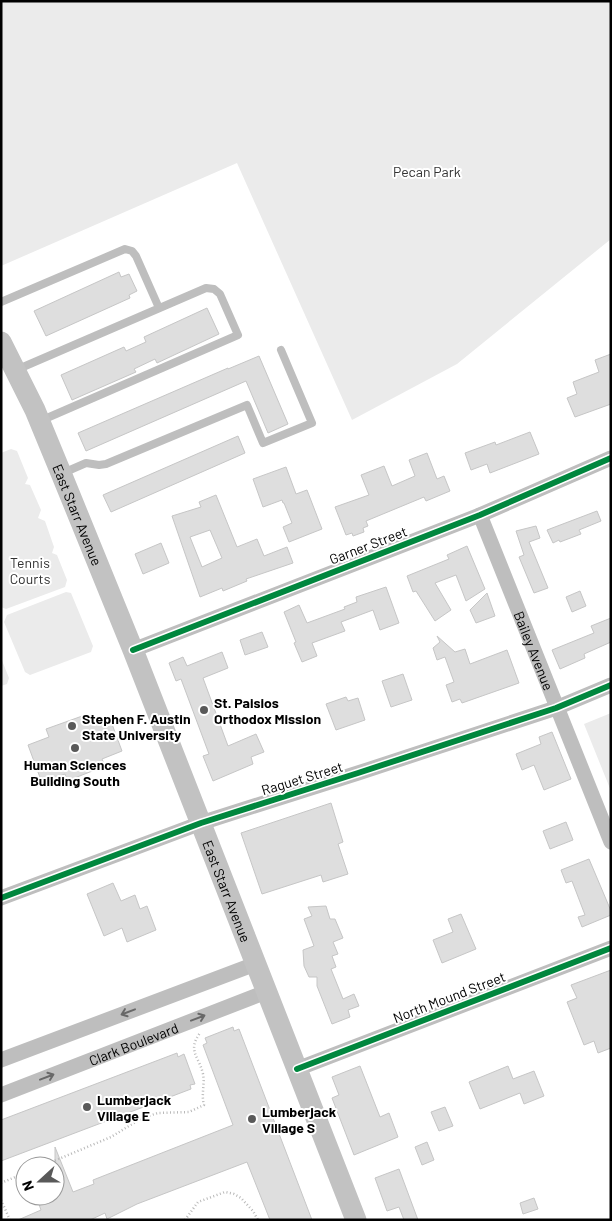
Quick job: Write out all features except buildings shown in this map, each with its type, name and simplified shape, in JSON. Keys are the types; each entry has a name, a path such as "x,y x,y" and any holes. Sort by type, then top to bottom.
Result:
{"main road":[{"name":"East Starr Avenue","path":"6,355 40,421 201,823 356,1220"}],"street":[{"name":"Garner Street","path":"132,650 480,515 611,458"},
{"name":"Bailey Avenue","path":"480,515 611,842"},
{"name":"Raguet Street","path":"1,898 201,823 358,774 556,708 611,686"},
{"name":"North Mound Street","path":"297,1069 611,948"},
{"path":"1,1060 255,964"},
{"name":"Clark Boulevard","path":"1,1095 266,992"}],"lane":[{"path":"1,302 125,249 132,251 136,256 158,308"},
{"path":"6,355 158,308 206,288 214,289 220,294 238,335 40,421"},
{"path":"61,473 86,463 106,464 247,405 263,443 312,423 281,350"}],"path":[{"path":"65,1156 111,1137 142,1118 158,1113 189,1112 204,1105 202,1098 203,1073 194,1052 199,1035 205,1028"},
{"path":"1,1183 15,1177"},
{"path":"186,1220 198,1202 225,1192 241,1198 253,1211 258,1220"},
{"path":"1,1200 10,1220"}],"green space":[{"name":"Pecan Park","path":"1,1 611,1 611,239 457,364 352,420 237,163 1,266"},
{"name":"Tennis Courts","path":"11,449 17,451 28,478 25,484 30,485 41,510 38,518 45,521 54,547 52,553 57,555 67,580 65,587 6,609 1,607 1,453"},
{"name":"Tennis Courts","path":"66,592 71,593 93,646 91,652 30,675 25,672 4,622 7,615"},
{"path":"1,658 9,678 7,684 1,686"},
{"path":"611,713 611,791 584,724"}],"cycle path":[{"path":"133,650 480,515 611,458"},
{"path":"1,898 201,823 556,708 611,685"},
{"path":"297,1069 611,948"}],"place":[{"name":"St. Paisios Orthodox Mission","path":"204,710"},
{"name":"Stephen F. Austin State University","path":"72,726"},
{"name":"Human Sciences Building South","path":"75,748"},
{"name":"Lumberjack Village E","path":"87,1107"},
{"name":"Lumberjack Village S","path":"252,1119"}]}
